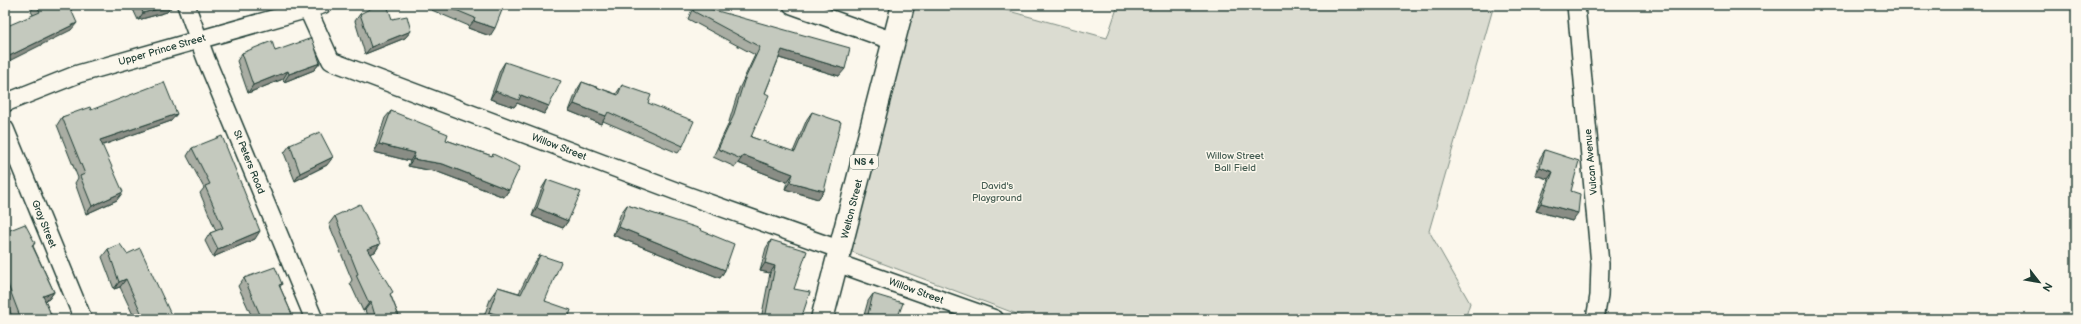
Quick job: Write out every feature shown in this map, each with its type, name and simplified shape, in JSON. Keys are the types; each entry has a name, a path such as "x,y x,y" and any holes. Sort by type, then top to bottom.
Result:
{"main road":[{"name":"Welton Street","path":"822,319 903,5"}],"street":[{"name":"St Peters Road","path":"186,5 198,40 314,319"},
{"path":"792,5 893,41"},
{"name":"Vulcan Avenue","path":"1576,5 1600,264 1599,296 1595,319"},
{"name":"Upper Prince Street","path":"5,103 78,74 315,7"},
{"name":"Willow Street","path":"315,7 331,61 689,196 995,319"},
{"name":"Gray Street","path":"5,129 83,319"}],"green space":[{"name":"Willow Street Ball Field","path":"903,5 987,5 1107,38 1118,5 1494,5 1429,231 1470,303 1465,319 1030,319 839,247"}],"building":[{"path":"37,5 69,5 77,23 5,58 5,27 40,12"},
{"path":"140,5 172,5 143,13"},
{"path":"377,5 387,5 392,19 407,16 411,31 371,47 360,14"},
{"path":"444,5 504,5 495,28 474,21 475,18"},
{"path":"696,5 850,48 845,69 782,50 765,93 769,95 751,137 795,152 812,112 841,122 824,191 790,182 793,174 743,155 741,159 718,149 733,117 744,81 760,47 693,11"},
{"path":"312,38 320,63 289,74 288,71 253,85 242,53 272,41 275,51"},
{"path":"505,62 561,81 549,106 521,95 519,100 495,91"},
{"path":"164,82 177,114 100,140 123,192 92,206 80,176 85,174 62,117 90,107 91,110"},
{"path":"582,82 618,95 622,85 651,95 648,103 694,121 683,146 608,112 606,116 574,104"},
{"path":"391,111 448,134 446,140 492,156 493,154 520,167 509,190 443,164 413,159 415,153 379,144"},
{"path":"320,132 333,157 300,173 290,145"},
{"path":"222,136 260,231 218,249 210,233 223,228 205,186 210,184 192,148"},
{"path":"1545,150 1579,161 1571,191 1580,194 1578,213 1541,203 1553,172 1540,167"},
{"path":"5,164 11,176 5,180"},
{"path":"547,180 581,192 568,221 537,208"},
{"path":"360,204 380,244 367,249 393,292 390,294 400,319 376,319 371,302 369,303 356,275 358,274 335,216"},
{"path":"627,205 701,229 700,230 734,244 725,270 619,227"},
{"path":"25,224 35,243 32,245 54,292 43,296 53,319 21,319 5,277 5,232"},
{"path":"771,240 807,251 794,289 810,292 801,319 765,319 775,266 765,263"},
{"path":"120,244 127,254 140,248 173,319 144,319 126,279 119,282 108,249"},
{"path":"540,255 561,262 545,301 571,310 568,319 509,319 489,312 498,287 521,294"},
{"path":"275,267 282,284 279,285 294,319 262,319 244,278"},
{"path":"873,294 903,303 897,319 873,319 874,316 868,314"}],"park label":[{"name":"David's Playground","path":"997,192"}]}
